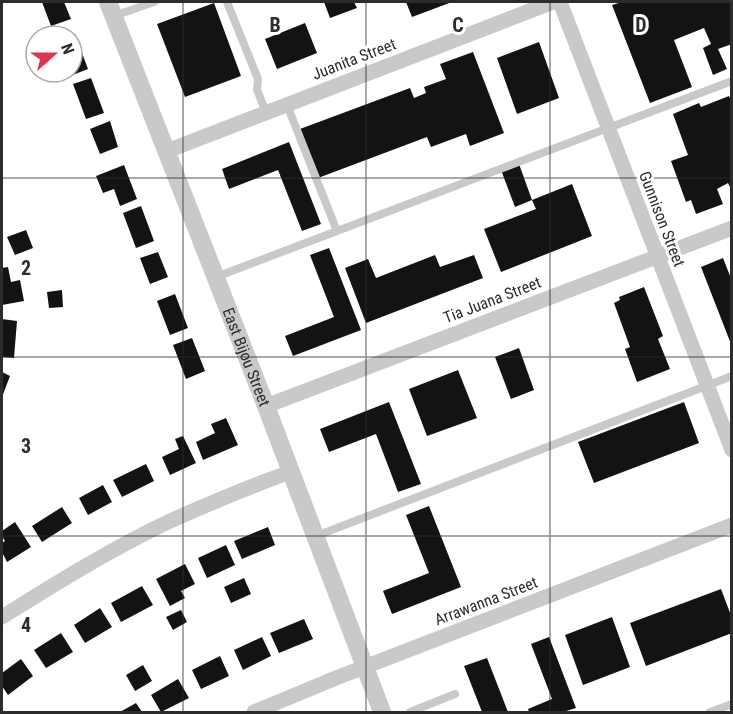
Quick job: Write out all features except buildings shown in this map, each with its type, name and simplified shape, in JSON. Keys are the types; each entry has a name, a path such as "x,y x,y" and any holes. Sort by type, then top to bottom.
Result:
{"street":[{"name":"Juanita Street","path":"167,151 554,2"},
{"name":"Gunnison Street","path":"560,2 732,450"},
{"name":"East Bijou Street","path":"111,9 266,406 382,712"},
{"name":"Tia Juana Street","path":"266,406 732,228"},
{"path":"2,617 167,523 290,471"},
{"name":"Arrawanna Street","path":"254,712 732,525"}],"lane":[{"path":"111,9 154,2"},
{"path":"227,2 258,79 258,90 266,112"},
{"path":"216,277 732,81"},
{"path":"287,105 337,231"},
{"path":"315,536 732,376"},
{"path":"410,712 455,694"},
{"path":"710,712 732,704"}]}
